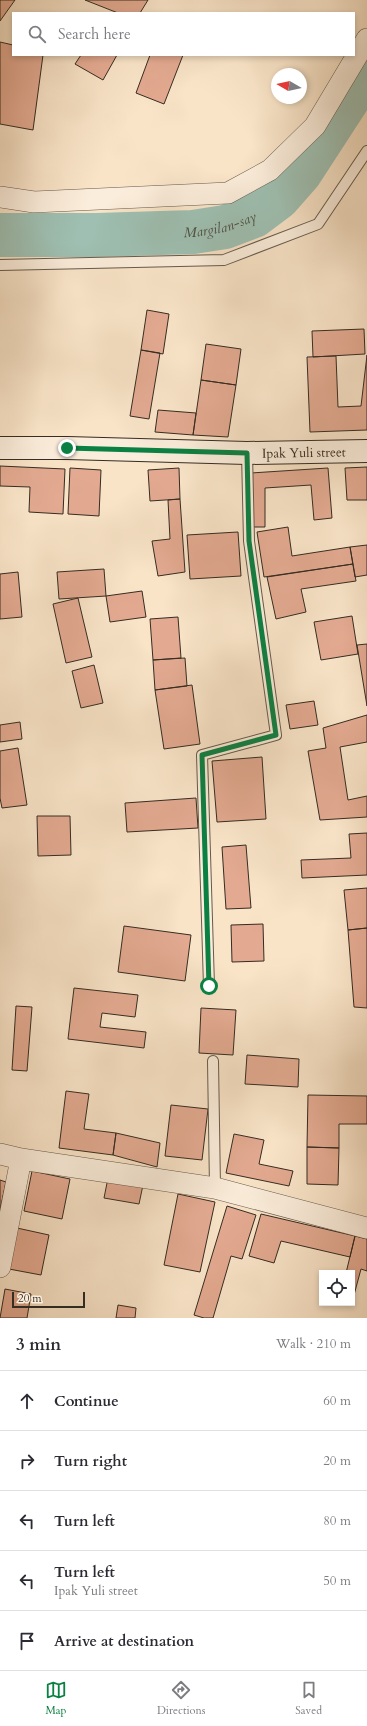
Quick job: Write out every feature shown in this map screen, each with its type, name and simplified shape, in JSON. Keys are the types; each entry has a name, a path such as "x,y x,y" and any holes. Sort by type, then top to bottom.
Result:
{"main road":[{"name":"Ipak Yuli street","path":"0,448 67,448 247,453 367,451"}],"street":[{"path":"0,198 34,202 228,193 270,170 315,126 367,39"},
{"path":"0,1154 21,1160 215,1188 367,1228"},
{"path":"0,1267 21,1160"}],"lane":[{"path":"0,265 224,260 318,224 367,151"},
{"path":"209,986 202,755 276,735 249,541 247,453"},
{"path":"213,1061 215,1188"}],"building":[{"path":"0,0 15,0 0,21"},
{"path":"85,0 148,0 141,12 115,12"},
{"path":"0,42 12,45 12,56 43,56 33,130 0,124"},
{"path":"80,56 116,56 103,80 75,64"},
{"path":"150,56 183,56 164,104 136,93"},
{"path":"147,310 169,314 163,354 141,350"},
{"path":"364,329 365,354 313,357 312,331"},
{"path":"206,344 241,349 236,385 201,380"},
{"path":"141,350 160,353 149,419 130,416"},
{"path":"367,355 367,430 310,432 307,357 336,356 338,407 361,406"},
{"path":"201,380 236,385 228,437 193,435"},
{"path":"158,410 196,413 193,435 155,432"},
{"path":"0,466 65,469 63,514 29,512 30,487 0,486"},
{"path":"367,467 367,500 347,500 345,468"},
{"path":"70,468 101,470 99,516 68,514"},
{"path":"179,468 180,499 150,501 148,470"},
{"path":"328,468 332,518 314,520 311,485 265,488 265,527 252,527 251,473"},
{"path":"180,499 185,572 158,576 152,541 170,539 168,500"},
{"path":"288,527 292,556 350,547 353,564 264,577 257,532"},
{"path":"238,532 241,576 190,579 187,535"},
{"path":"367,545 367,575 355,577 350,547"},
{"path":"353,564 356,581 301,589 306,612 276,619 267,577"},
{"path":"104,569 106,596 59,599 57,572"},
{"path":"18,572 22,617 0,619 0,574"},
{"path":"142,591 146,617 110,622 106,596"},
{"path":"78,598 92,657 66,663 53,604"},
{"path":"352,616 358,654 321,660 314,622"},
{"path":"178,617 181,658 153,660 150,619"},
{"path":"367,644 367,706 357,645"},
{"path":"185,658 187,686 155,690 153,660"},
{"path":"94,665 103,703 81,708 72,671"},
{"path":"192,685 200,744 164,749 155,690"},
{"path":"314,701 318,725 290,729 286,705"},
{"path":"367,715 367,742 340,747 348,800 367,796 367,817 320,820 308,751 326,748 323,728"},
{"path":"20,722 22,739 0,742 0,725"},
{"path":"18,748 27,805 2,808 0,798 0,751"},
{"path":"262,757 266,819 217,822 212,761"},
{"path":"196,798 198,828 127,832 125,803"},
{"path":"37,816 70,816 71,855 38,856"},
{"path":"367,833 367,875 302,878 301,860 351,858 349,834"},
{"path":"246,845 251,908 226,909 222,847"},
{"path":"367,888 367,928 348,930 344,890"},
{"path":"263,924 264,961 232,962 231,925"},
{"path":"124,926 191,935 185,981 118,972"},
{"path":"367,928 367,1008 354,1007 348,930"},
{"path":"74,988 138,995 135,1017 102,1013 100,1027 146,1032 144,1048 68,1039"},
{"path":"16,1006 32,1007 27,1071 12,1070"},
{"path":"201,1008 236,1010 233,1055 199,1053"},
{"path":"247,1055 299,1059 298,1087 245,1084"},
{"path":"66,1091 89,1094 84,1129 116,1133 113,1155 59,1148"},
{"path":"308,1095 367,1096 367,1124 339,1124 339,1148 307,1147"},
{"path":"171,1105 208,1109 202,1160 165,1156"},
{"path":"116,1133 160,1143 157,1167 113,1155"},
{"path":"234,1134 264,1140 259,1164 293,1171 289,1186 226,1173"},
{"path":"307,1147 339,1148 338,1185 307,1184"},
{"path":"32,1171 70,1179 62,1219 24,1211"},
{"path":"108,1178 143,1185 139,1204 104,1198"},
{"path":"0,1180 6,1182 0,1210"},
{"path":"178,1194 215,1202 200,1272 164,1265"},
{"path":"227,1206 256,1215 242,1259 231,1256 213,1318 204,1318 194,1315"},
{"path":"261,1214 355,1236 350,1257 281,1241 274,1263 249,1256"},
{"path":"17,1228 49,1235 41,1275 9,1269"},
{"path":"355,1236 367,1239 367,1271 361,1269 355,1291 355,1270 347,1270"},
{"path":"5,1289 31,1294 27,1318 0,1318"},
{"path":"118,1305 136,1308 135,1318 116,1318"}],"waterway":[{"name":"Margilan-say","path":"0,235 97,235 193,232 225,227 254,216 278,198 300,173 367,70"}],"route":[{"path":"67,448 247,453 249,541 276,735 202,755 209,986"}]}
